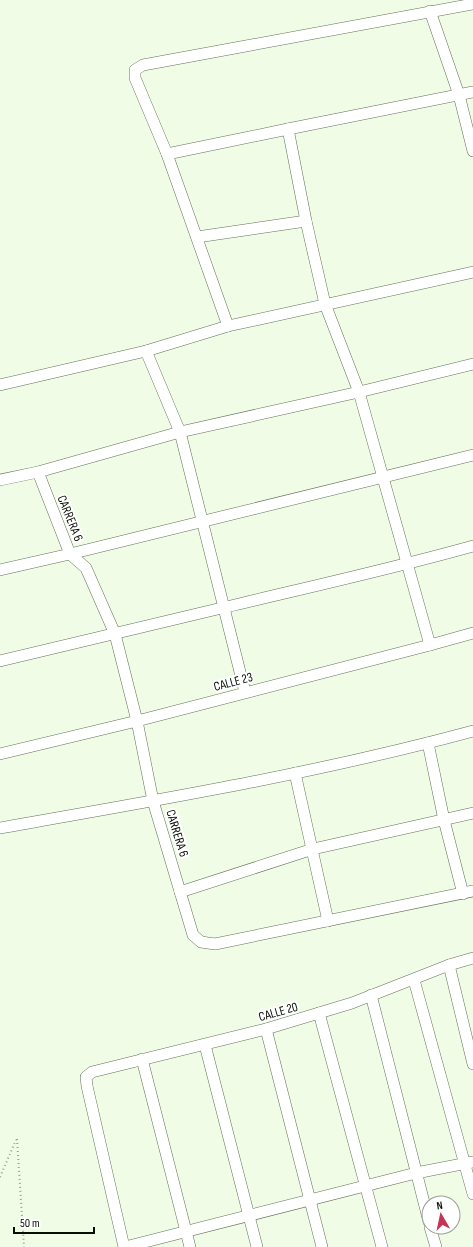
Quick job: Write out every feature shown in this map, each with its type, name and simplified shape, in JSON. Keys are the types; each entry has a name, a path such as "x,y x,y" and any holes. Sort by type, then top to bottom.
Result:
{"street":[{"path":"228,326 167,154 136,78 135,70 143,65 473,4"},
{"path":"430,12 459,95 473,151"},
{"path":"167,154 288,128 473,92"},
{"path":"288,128 306,221 325,304 359,392 430,645"},
{"path":"197,237 306,221"},
{"path":"0,385 146,351 228,326 473,272"},
{"path":"146,351 180,432 225,607 245,692"},
{"path":"0,480 38,472 180,432 359,392 473,364"},
{"path":"0,570 473,455"},
{"name":"CARRERA 6","path":"38,472 70,554 86,568 115,634 137,721 153,801 193,935 201,942 215,944 468,893"},
{"path":"0,661 408,564 473,546"},
{"name":"CALLE 23","path":"0,754 137,721 473,633"},
{"path":"0,828 153,801 295,773 428,743 473,731"},
{"path":"428,743 444,820 468,893"},
{"path":"295,773 328,921"},
{"path":"180,892 313,849 473,813"},
{"name":"CALLE 20","path":"124,1247 86,1086 86,1077 92,1072 205,1045 320,1013 414,980 449,965 473,958"},
{"path":"449,965 473,1064"},
{"path":"414,980 469,1162 473,1194"},
{"path":"371,995 422,1195"},
{"path":"320,1013 382,1247"},
{"path":"266,1029 322,1247"},
{"path":"205,1045 256,1247"},
{"path":"142,1059 190,1247"},
{"path":"124,1247 416,1173 469,1162"},
{"path":"432,1235 436,1247"}],"path":[{"path":"0,1177 17,1139 24,1247"}]}
